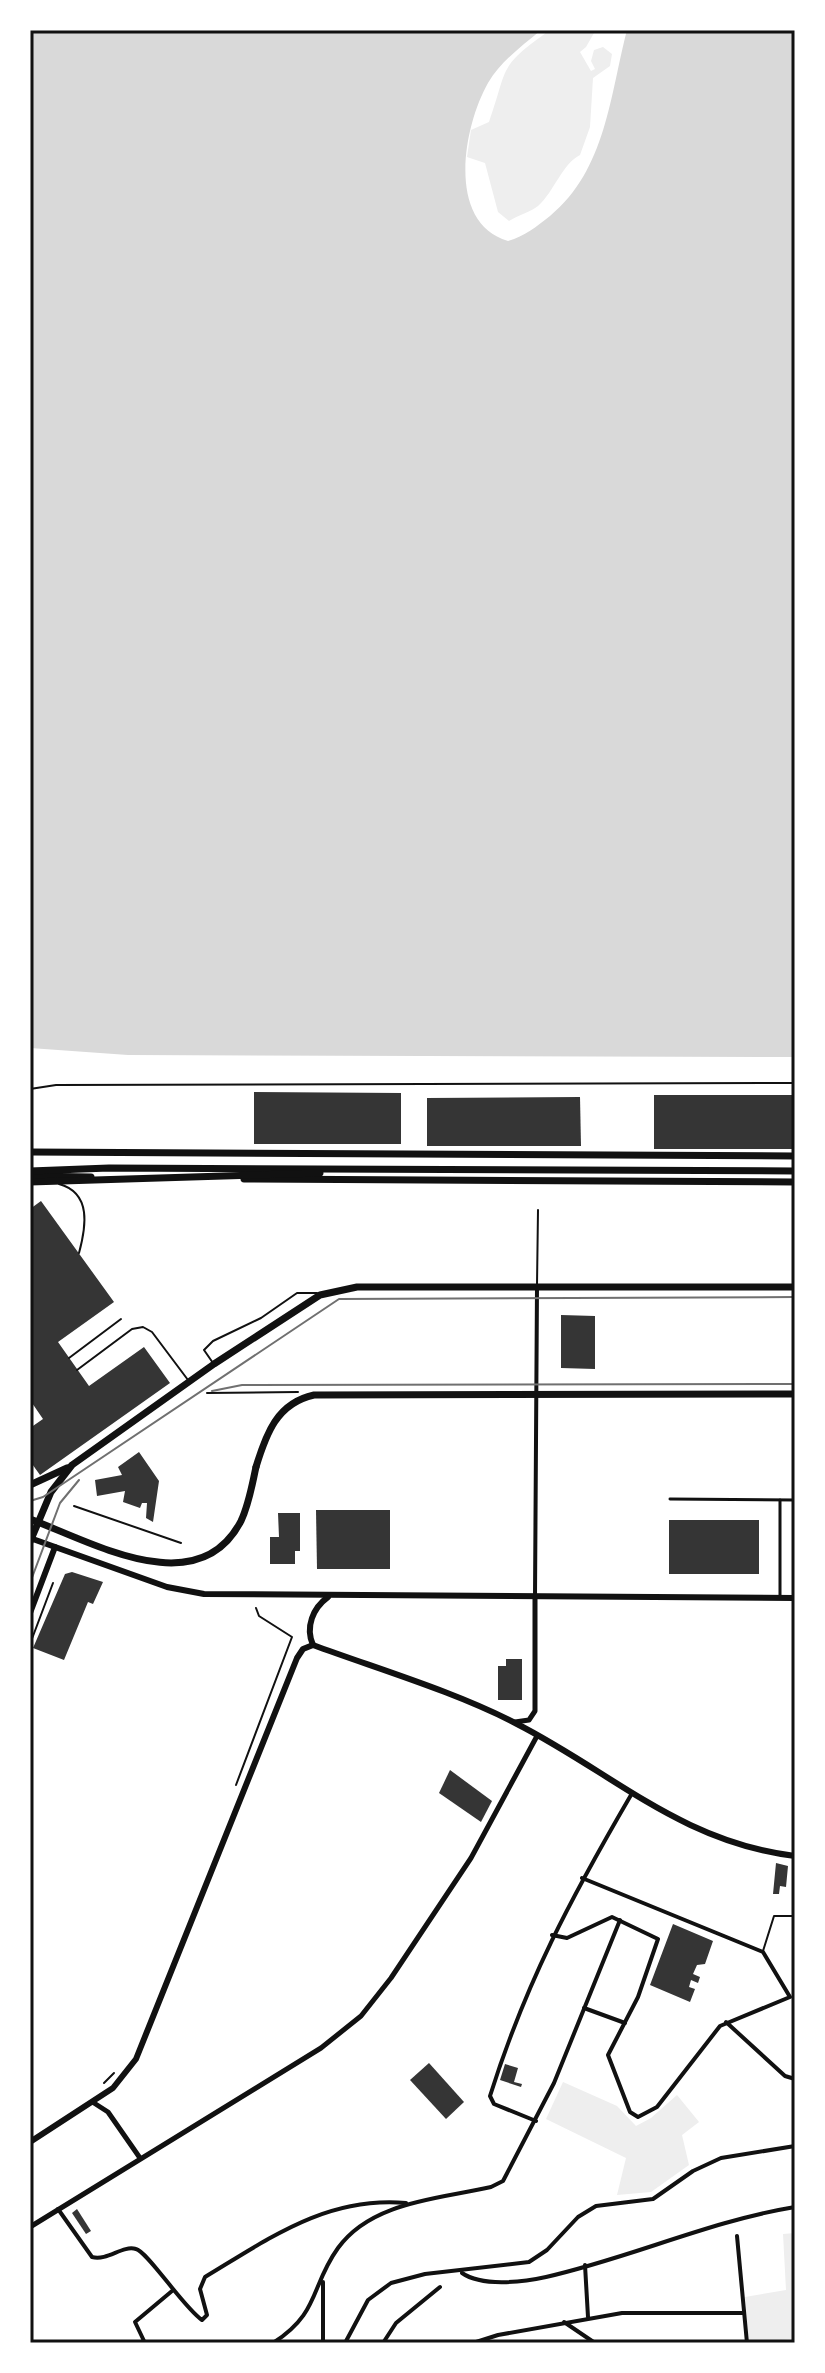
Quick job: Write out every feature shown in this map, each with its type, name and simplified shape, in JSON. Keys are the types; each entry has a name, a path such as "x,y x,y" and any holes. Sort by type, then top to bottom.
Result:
{"main road":[{"path":"30,1152 795,1156"},
{"path":"32,1177 390,1169"},
{"path":"32,1177 390,1169 795,1171"},
{"path":"32,1177 795,1182"},
{"path":"30,1485 72,1465 189,1381 324,1293 357,1287 795,1287"},
{"path":"30,1519 147,1561 184,1563 214,1551 234,1532 246,1509 256,1467 272,1425 290,1405 308,1396 795,1394"},
{"path":"72,1465 51,1492 30,1539 189,1593 328,1597 795,1598"},
{"path":"30,1613 55,1547"},
{"path":"313,1645 310,1635 313,1617 328,1597"},
{"path":"30,2142 94,2103 124,2077 148,2037 297,1658 303,1649 313,1645 515,1722 631,1795 723,1838 795,1856"}],"street":[{"path":"515,1722 529,1720 535,1711 537,1287"},
{"path":"670,1499 795,1500"},
{"path":"780,1500 780,1598"},
{"path":"30,2227 321,2048 361,2016 471,1858 537,1736"},
{"path":"536,2121 494,2104 490,2099 525,1994 552,1935 631,1795"},
{"path":"552,1935 565,1938 607,1918 620,1920 659,1941 625,2023 611,2045 608,2059 630,2112 638,2117 657,2107 726,2022 766,2010 790,1997 763,1952 582,1878"},
{"path":"273,2343 300,2323 339,2247 351,2234 386,2212 497,2185 507,2176 536,2121 620,1920"},
{"path":"584,2008 625,2023"},
{"path":"726,2022 785,2076 795,2079"},
{"path":"94,2103 108,2112 140,2158"},
{"path":"345,2343 358,2314 378,2291 413,2277 529,2262 547,2250 578,2217 596,2206 653,2199 693,2171 721,2158 795,2146"},
{"path":"58,2209 92,2257 102,2259 136,2249 172,2291 200,2319 205,2319 207,2315 200,2289 205,2277 296,2223 354,2204 410,2204"},
{"path":"460,2272 477,2281 534,2279 734,2220 795,2207"},
{"path":"737,2236 747,2343"},
{"path":"585,2265 588,2317"},
{"path":"323,2280 323,2343"},
{"path":"383,2343 396,2323 440,2287"},
{"path":"145,2343 135,2322 172,2291"},
{"path":"473,2343 588,2317 655,2311 744,2313"},
{"path":"563,2322 595,2343"}],"lane":[{"path":"30,1089 72,1085 795,1083"},
{"path":"32,1177 70,1187 82,1198 84,1214 79,1253"},
{"path":"537,1287 538,1210"},
{"path":"214,1364 204,1350 210,1343 261,1318 297,1293 324,1293"},
{"path":"69,1358 121,1319"},
{"path":"77,1370 132,1329 143,1327 152,1332 189,1381"},
{"path":"74,1506 181,1543"},
{"path":"763,1952 774,1916 795,1916"}],"path":[{"path":"207,1393 301,1392"},
{"path":"30,1644 53,1583"},
{"path":"232,1798 292,1637 259,1616 256,1608"},
{"path":"102,2085 120,2066"}],"shaded area":[{"path":"30,30 541,30 493,75 479,102 467,148 465,172 475,215 488,231 508,241 525,234 550,216 583,177 603,130 627,30 795,30 795,1057 128,1055 30,1048"},
{"path":"550,30 603,30 594,33 580,52 591,71 595,69 591,61 594,50 603,47 612,54 610,66 593,78 590,127 580,155 568,165 538,206 509,221 498,212 485,163 467,157 471,130 489,122 503,78 513,61"},
{"path":"563,2082 617,2106 636,2126 651,2118 677,2095 699,2122 682,2135 689,2165 651,2192 617,2195 626,2158 546,2119"},
{"path":"795,2233 795,2343 793,2339 749,2343 745,2297 786,2290 783,2234"}],"building":[{"path":"254,1092 401,1093 401,1144 254,1144"},
{"path":"654,1095 795,1095 795,1149 654,1149"},
{"path":"580,1097 581,1146 427,1146 427,1098"},
{"path":"41,1201 114,1302 58,1342 89,1386 144,1347 170,1383 40,1475 30,1461 30,1428 43,1419 30,1400 30,1209"},
{"path":"561,1315 595,1316 595,1369 561,1368"},
{"path":"139,1452 159,1481 153,1522 146,1518 147,1503 142,1503 140,1508 123,1502 125,1491 97,1496 95,1480 122,1475 118,1467"},
{"path":"316,1510 390,1510 390,1569 317,1569"},
{"path":"278,1513 300,1513 300,1551 295,1551 295,1564 270,1564 270,1537 279,1537"},
{"path":"669,1520 759,1520 759,1574 669,1574"},
{"path":"72,1572 103,1582 93,1604 88,1602 64,1660 33,1648 65,1574"},
{"path":"506,1659 522,1659 522,1700 498,1700 498,1666 506,1666"},
{"path":"450,1770 492,1801 481,1822 439,1793"},
{"path":"776,1863 788,1866 786,1887 780,1886 779,1894 773,1894"},
{"path":"673,1924 713,1941 705,1964 697,1965 693,1974 700,1977 698,1983 691,1980 689,1987 695,1989 690,2002 650,1985"},
{"path":"429,2063 464,2102 446,2119 410,2080"},
{"path":"505,2064 518,2068 514,2082 522,2084 521,2087 500,2080"},
{"path":"77,2209 91,2231 86,2234 72,2213"}],"tram line":[{"path":"30,1501 43,1497 339,1299 795,1297"},
{"path":"212,1391 242,1385 795,1384"},
{"path":"30,1583 60,1503 79,1480"}]}
